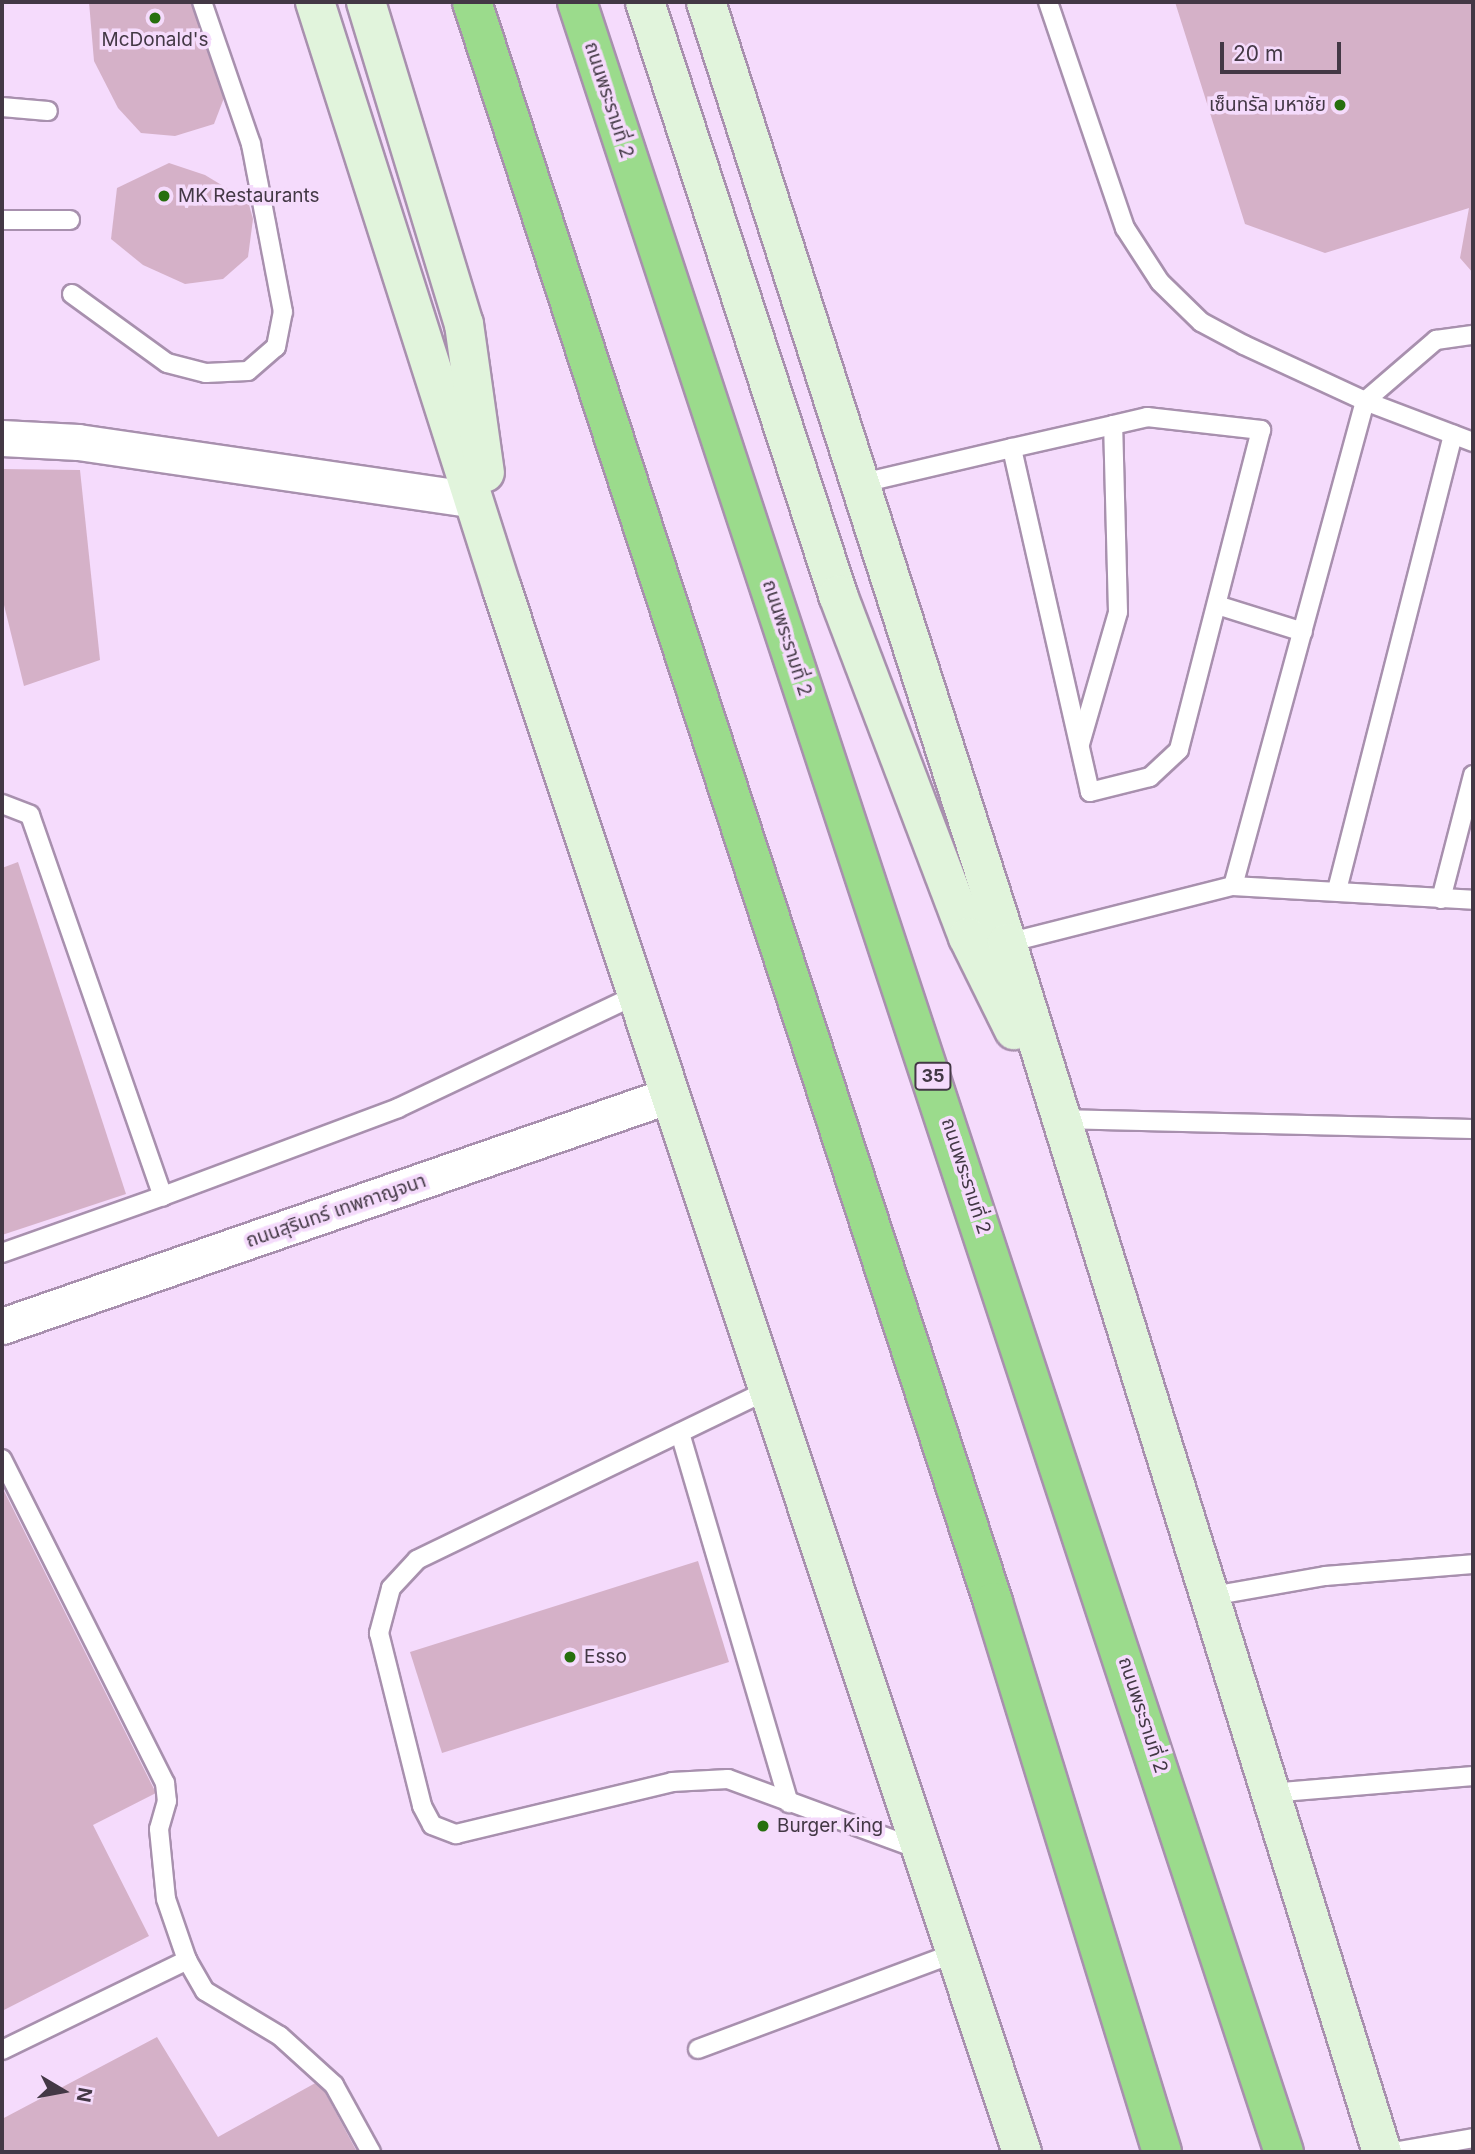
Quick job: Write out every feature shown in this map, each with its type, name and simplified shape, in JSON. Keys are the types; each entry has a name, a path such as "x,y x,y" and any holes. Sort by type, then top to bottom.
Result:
{"highway":[{"path":"472,2 993,1602 1162,2152"},
{"name":"ถนนพระรามที่ 2","path":"577,2 1284,2152"}],"main road":[{"path":"315,2 502,589 771,1389 1022,2152"},
{"path":"366,2 464,324 502,589"},
{"path":"645,2 838,595 906,783 968,937 1058,1119"},
{"path":"706,2 1007,943 1058,1119 1206,1597 1382,2152"}],"street":[{"path":"2,438 78,442 474,500"},
{"name":"ถนนสุรินทร์ เทพกาญจนา","path":"2,1326 670,1095"}],"lane":[{"path":"72,293 167,363 206,373 248,371 276,347 283,312 251,144 202,2"},
{"path":"1048,2 1125,228 1160,282 1201,322 1365,401 1473,442"},
{"path":"2,107 48,111"},
{"path":"2,220 71,220"},
{"path":"1233,886 1365,401 1436,341 1473,335"},
{"path":"858,484 1013,448 1113,425 1147,417 1262,430 1179,750 1150,777 1090,792 1013,448"},
{"path":"1079,745 1118,612 1113,425"},
{"path":"1337,890 1453,435"},
{"path":"1217,605 1303,632"},
{"path":"1441,899 1473,775"},
{"path":"2,804 30,815 163,1196"},
{"path":"1007,943 1233,886 1473,900"},
{"path":"2,1253 398,1108 638,994"},
{"path":"1058,1119 1473,1129"},
{"path":"771,1389 417,1560 391,1588 379,1633 422,1806 432,1825 456,1834 672,1782 728,1779 924,1851"},
{"path":"680,1433 789,1803"},
{"path":"2,1459 165,1783 167,1801 159,1829 166,1899 187,1960 205,1991 280,2036 334,2085 371,2152"},
{"path":"1206,1597 1325,1576 1473,1564"},
{"path":"1270,1793 1473,1776"},
{"path":"698,2049 958,1952"},
{"path":"2,2049 187,1960"},
{"path":"1393,2152 1473,2138"}],"building":[{"path":"89,2 200,2 229,85 214,124 175,136 141,133 118,108 94,61"},
{"name":"เซ็นทรัล มหาชัย","path":"1175,2 1473,2 1473,273 1460,258 1469,208 1325,253 1245,224"},
{"path":"169,163 205,175 248,201 253,219 248,257 223,279 185,284 143,265 111,239 117,188"},
{"path":"2,469 80,470 100,660 24,686 2,597"},
{"path":"18,862 126,1194 2,1235 2,868"},
{"path":"2,1487 156,1793 93,1825 149,1936 2,2011"},
{"name":"Esso","path":"698,1561 729,1662 442,1753 410,1652"},
{"path":"157,2037 218,2137 319,2081 357,2152 2,2152 2,2119"}],"place":[{"name":"McDonald's","path":"155,18"},
{"name":"เซ็นทรัล มหาชัย","path":"1340,105"},
{"name":"MK Restaurants","path":"164,196"},
{"name":"Esso","path":"570,1657"},
{"name":"Burger King","path":"763,1826"}]}
